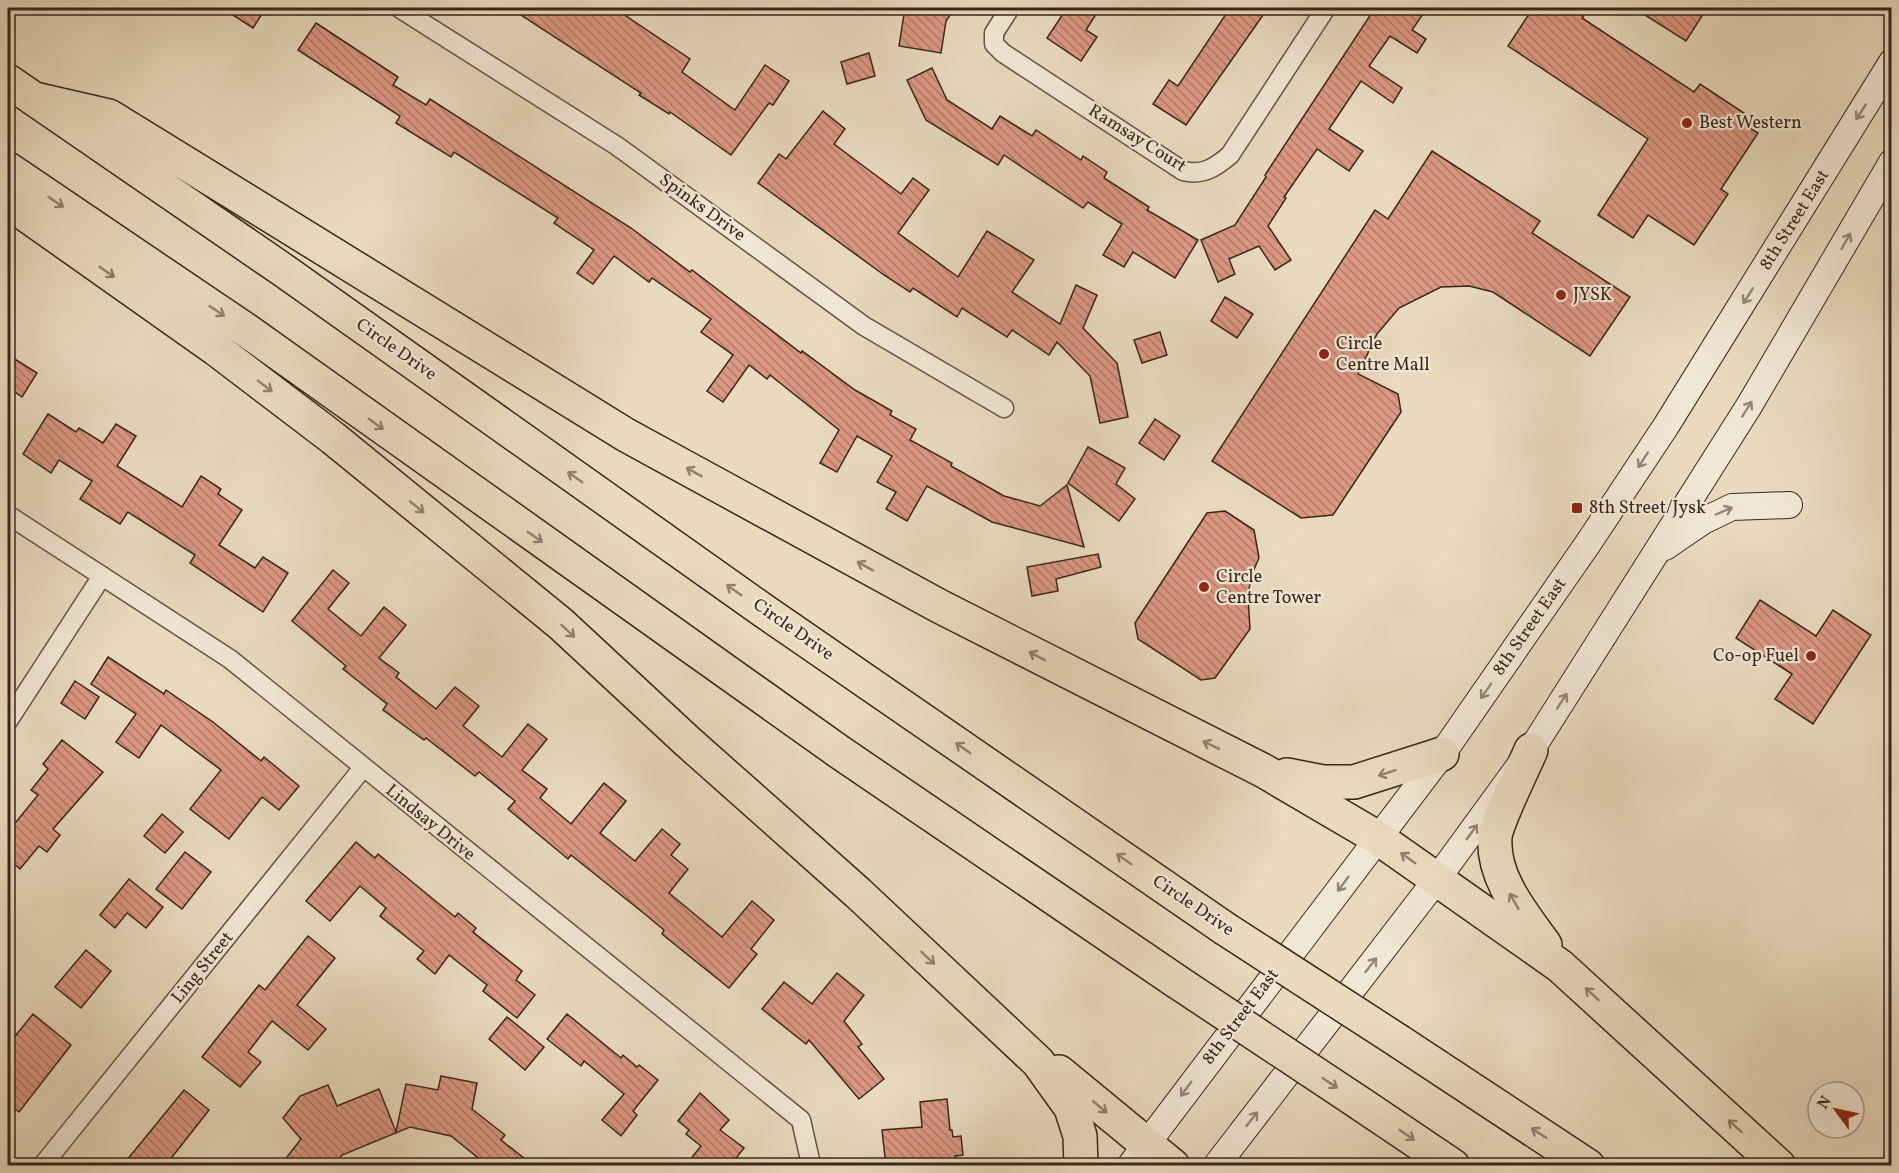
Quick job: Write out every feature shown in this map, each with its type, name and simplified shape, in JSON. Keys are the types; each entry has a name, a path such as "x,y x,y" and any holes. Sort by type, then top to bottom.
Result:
{"highway":[{"name":"Circle Drive","path":"8,81 764,611 1224,928 1587,1166"},
{"path":"35,99 109,116 626,435 939,606 1264,771 1378,838 1560,966 1779,1166"},
{"path":"8,169 246,330 819,737 1176,981 1453,1166"},
{"path":"8,202 225,356 333,438 561,624 960,988 1138,1155 1173,1166"},
{"path":"1531,750 1495,836 1498,862 1509,892 1560,966"},
{"path":"1264,771 1323,782 1354,782 1443,754"},
{"path":"960,988 1038,1062 1071,1108 1080,1136 1081,1166"}],"main road":[{"name":"8th Street East","path":"1138,1155 1443,754 1666,426 1892,62"},
{"path":"1216,1166 1437,879 1531,750 1770,371 1892,162"},
{"path":"1657,553 1703,520 1732,507 1789,505"}],"street":[{"name":"Spinks Drive","path":"399,8 617,146 864,326 1004,408"},
{"name":"Ramsay Court","path":"1010,8 994,33 994,44 1003,53 1183,171 1192,174 1203,173 1230,155 1326,8"},
{"name":"Lindsay Drive","path":"8,515 230,659 362,769 801,1120 810,1160 805,1166"},
{"path":"8,721 102,576"},
{"name":"Ling Street","path":"42,1166 362,769"}],"building":[{"path":"222,8 266,8 253,28"},
{"path":"510,8 614,8 690,59 682,72 735,110 765,65 789,81 773,105 769,103 731,155 670,112 669,114 639,95 641,93"},
{"path":"905,8 955,8 946,21 941,53 899,46"},
{"path":"1067,8 1100,8 1086,30 1097,37 1081,61 1047,38"},
{"path":"1230,8 1268,8 1186,125 1153,104 1169,80 1178,86"},
{"path":"1375,8 1427,8 1412,30 1426,39 1417,53 1390,36 1369,66 1402,88 1393,103 1361,81 1329,129 1363,151 1349,171 1317,149 1284,197 1286,198 1268,226 1291,260 1275,270 1259,246 1229,259 1235,274 1218,282 1201,240 1235,225 1266,177 1265,175"},
{"name":"Best Western","path":"1533,8 1589,8 1582,18 1694,92 1700,84 1753,119 1748,127 1758,133 1721,189 1728,194 1694,245 1648,215 1633,238 1598,215 1648,139 1508,46"},
{"path":"1634,8 1707,8 1686,41"},
{"path":"316,23 398,77 393,85 426,105 430,99 631,228 690,272 692,270 801,353 802,351 855,390 892,411 890,415 916,429 910,440 952,463 951,466 1004,496 1040,506 1067,485 1084,547 992,522 927,486 907,521 886,509 896,492 877,482 892,456 857,436 837,472 820,463 839,430 770,375 767,379 749,365 723,402 707,391 733,355 701,332 711,319 652,278 649,282 614,256 593,284 577,273 594,250 554,223 558,218 454,152 451,157 396,123 400,116 298,50"},
{"path":"869,53 875,76 847,84 841,62"},
{"path":"932,68 947,100 992,129 1000,116 1032,136 1036,130 1081,160 1083,156 1107,172 1104,178 1149,207 1147,210 1198,240 1175,278 1133,252 1124,267 1103,255 1122,224 1088,202 1083,208 1004,155 998,165 926,120 907,80"},
{"path":"823,111 845,129 834,144 854,159 901,194 913,178 929,190 898,233 958,277 987,231 1034,260 1012,292 1060,324 1076,285 1097,295 1083,328 1117,363 1128,417 1100,423 1090,376 1057,342 1049,355 1012,330 1007,337 962,308 957,317 913,288 910,292 884,275 758,183 779,154 786,159"},
{"name":"Circle Centre Mall","path":"1432,151 1540,221 1532,233 1630,297 1590,356 1493,292 1469,286 1441,287 1399,308 1377,334 1358,374 1398,394 1401,412 1333,515 1301,518 1212,461 1375,210 1388,219"},
{"path":"1225,297 1253,314 1237,338 1211,321"},
{"path":"1160,332 1167,355 1142,363 1134,340"},
{"path":"13,358 37,373 22,397 8,387 8,368"},
{"path":"48,414 76,432 79,428 103,443 116,424 136,436 117,466 182,507 201,476 221,489 218,494 242,510 219,545 255,568 263,557 288,573 263,612 190,563 195,555 128,512 120,524 80,499 92,481 59,460 51,473 23,454"},
{"path":"1155,419 1180,436 1164,460 1139,443"},
{"path":"1088,447 1125,468 1116,484 1135,499 1119,521 1068,483"},
{"name":"Circle Centre Tower","path":"1225,511 1254,530 1259,558 1251,576 1248,597 1250,629 1215,678 1201,680 1138,639 1135,623 1207,513"},
{"path":"1098,554 1101,567 1056,579 1058,591 1032,596 1027,567"},
{"path":"333,570 349,583 328,609 361,636 384,607 406,625 379,658 399,673 396,677 436,709 455,687 479,706 463,726 502,757 528,724 547,739 522,770 547,789 540,798 571,824 604,783 626,801 600,833 635,861 662,829 680,844 671,855 688,869 669,893 722,937 752,901 774,920 751,949 757,954 729,988 662,934 664,930 646,915 571,855 568,859 508,809 515,801 479,772 475,776 426,738 424,740 383,710 387,704 343,669 346,666 292,621"},
{"name":"Co-op Fuel","path":"1760,600 1816,636 1833,610 1871,635 1813,724 1775,699 1792,674 1736,638"},
{"path":"108,657 164,694 166,690 213,722 261,761 264,757 299,786 279,810 262,797 229,839 190,809 221,770 161,725 139,758 116,742 136,714 91,684"},
{"path":"75,681 99,697 85,719 61,703"},
{"path":"62,740 103,772 53,829 60,835 47,852 39,846 20,869 8,859 8,832 38,795 31,790 48,769 43,764"},
{"path":"162,814 183,832 165,853 144,836"},
{"path":"356,842 375,858 378,854 455,917 458,913 476,928 473,932 522,971 516,980 535,995 517,1018 483,991 487,985 449,955 435,974 417,959 424,951 380,916 386,908 360,886 330,921 306,901"},
{"path":"185,852 211,872 182,909 156,889"},
{"path":"129,879 163,907 146,928 127,913 115,928 100,915"},
{"path":"308,936 335,958 297,1005 326,1029 308,1050 272,1021 248,1052 261,1062 240,1087 202,1057 259,985 265,990"},
{"path":"86,950 111,971 81,1008 55,987"},
{"path":"837,973 864,995 844,1021 862,1044 858,1047 884,1079 859,1099 809,1040 806,1044 762,1009 784,982 812,1004"},
{"path":"33,1014 71,1045 19,1112 8,1103 8,1045"},
{"path":"567,1014 621,1058 623,1055 658,1080 633,1111 637,1115 621,1136 602,1120 624,1094 584,1061 581,1066 547,1039"},
{"path":"507,1017 544,1047 525,1070 489,1039"},
{"path":"441,1076 477,1083 472,1109 505,1135 501,1140 534,1166 471,1166 477,1157 451,1136 410,1127 342,1155 334,1166 280,1166 301,1139 283,1118 300,1096 328,1085 337,1106 379,1089 396,1132 406,1084 438,1090"},
{"path":"184,1090 209,1110 165,1166 122,1166"},
{"path":"700,1093 729,1120 720,1130 744,1148 730,1166 685,1166 701,1146 686,1134 689,1130 678,1121"},
{"path":"947,1099 950,1130 952,1130 953,1137 961,1136 963,1155 955,1156 956,1164 886,1166 882,1130 922,1127 920,1102"}],"place":[{"name":"Best Western","path":"1687,123"},
{"name":"JYSK","path":"1561,295"},
{"name":"Circle Centre Mall","path":"1324,354"},
{"name":"8th Street/Jysk","path":"1577,508"},
{"name":"Circle Centre Tower","path":"1204,587"},
{"name":"Co-op Fuel","path":"1811,656"}]}
